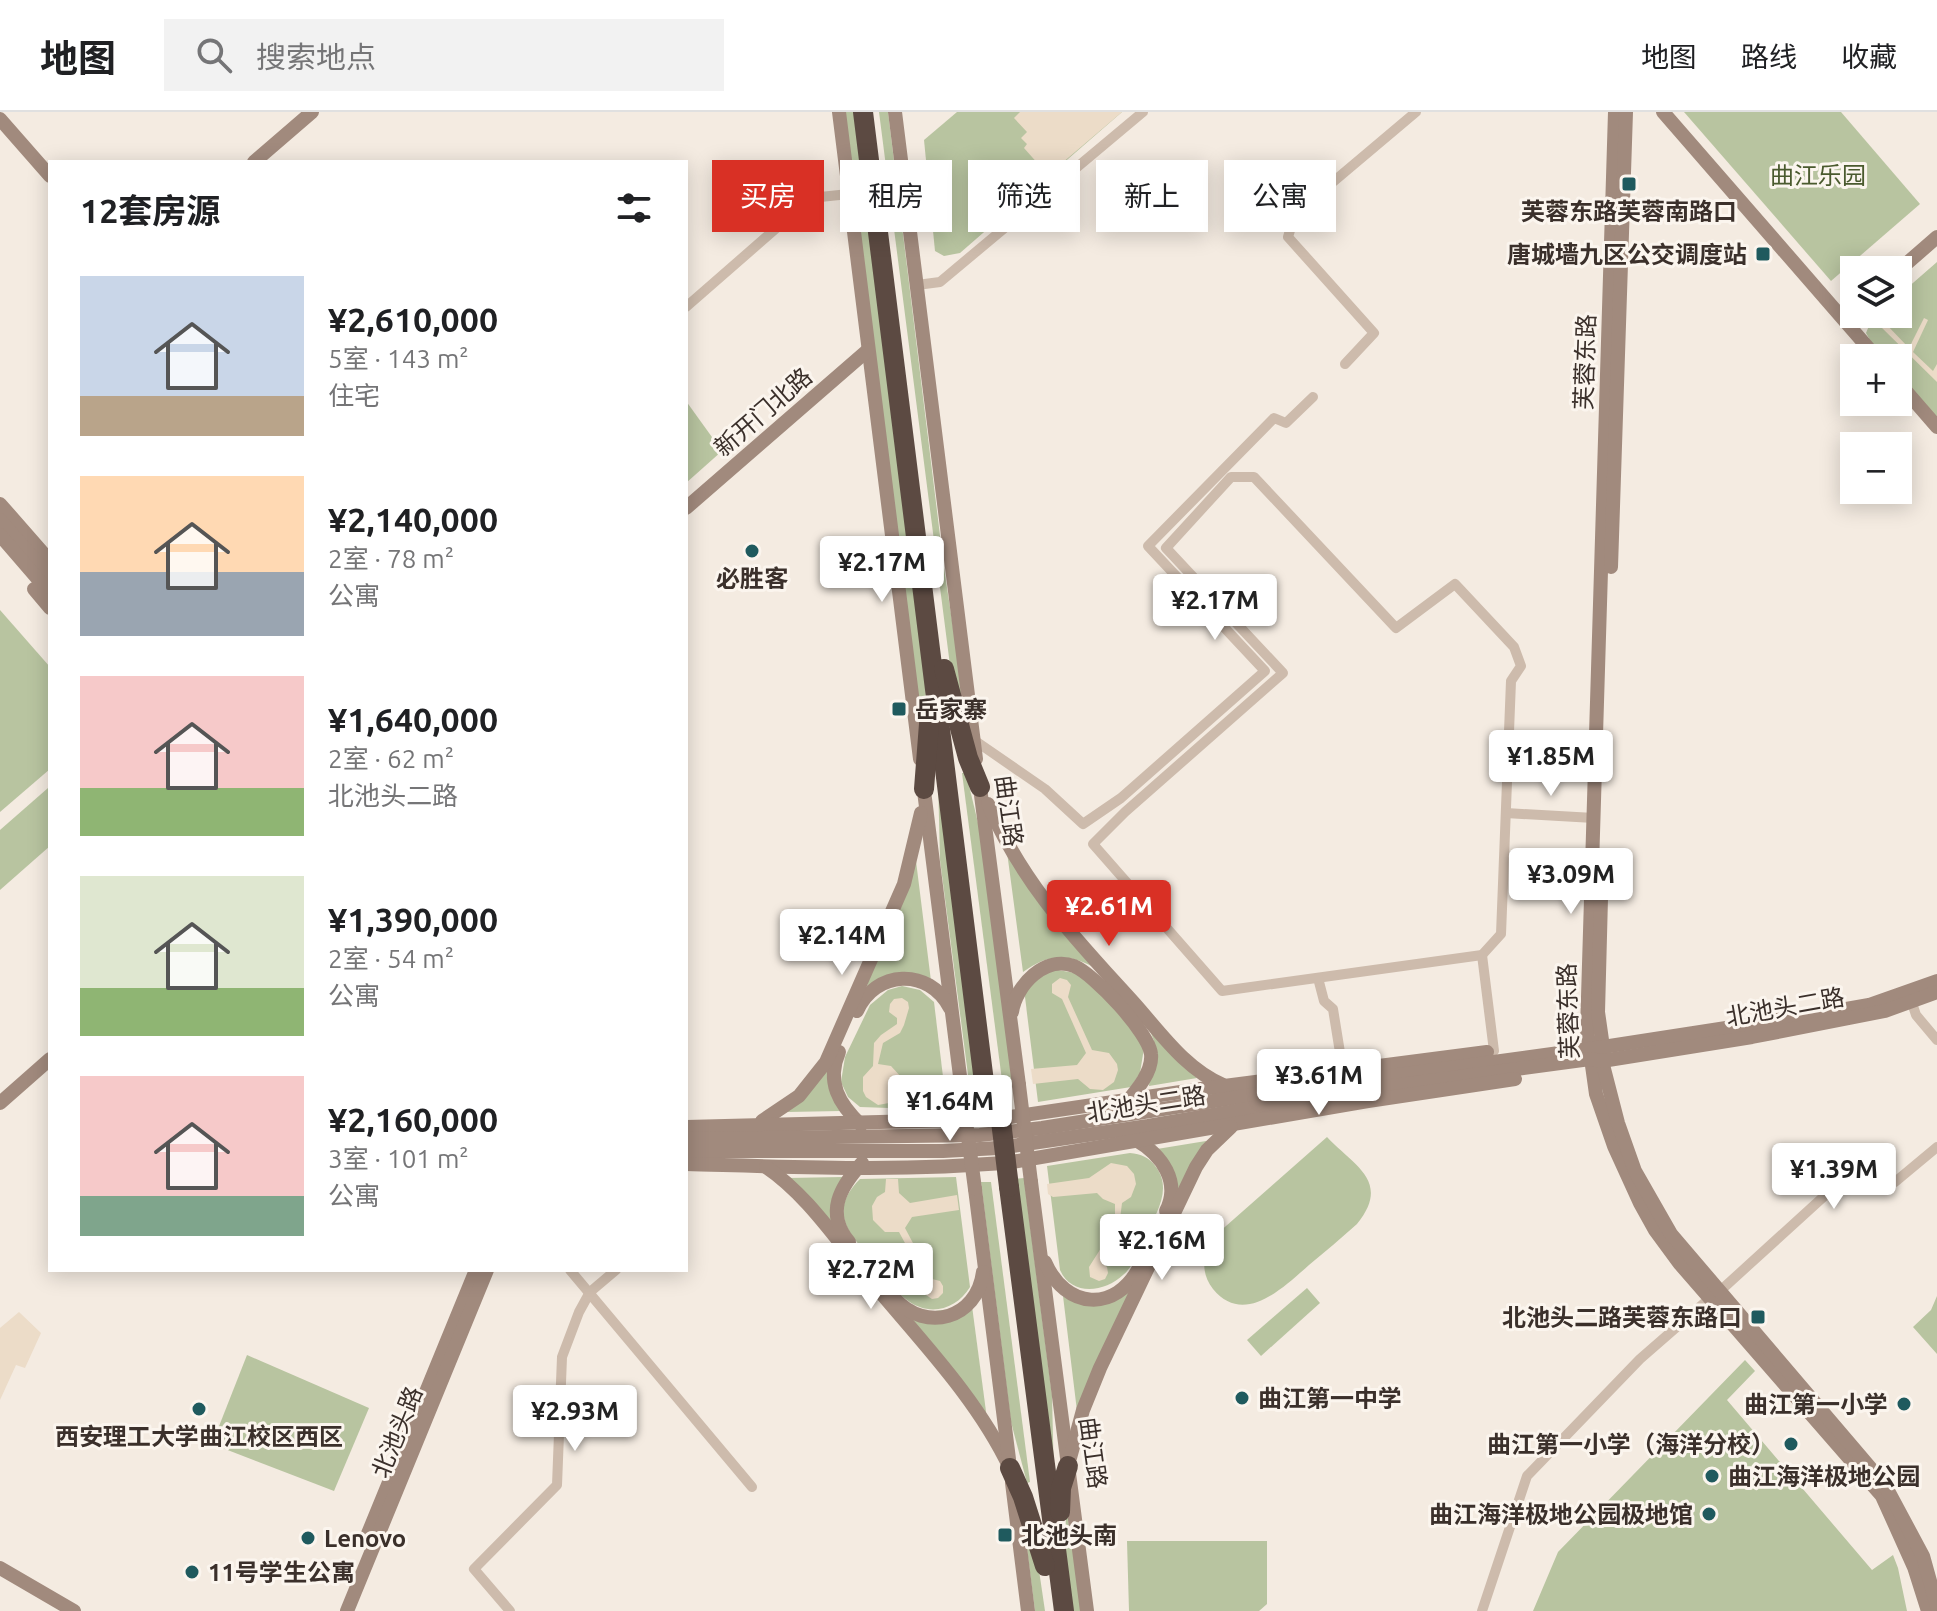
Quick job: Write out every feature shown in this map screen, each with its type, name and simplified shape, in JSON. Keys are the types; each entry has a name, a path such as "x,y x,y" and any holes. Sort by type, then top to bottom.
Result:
{"highway":[{"name":"曲江路","path":"863,112 938,668 1052,1565 1064,1611"},
{"name":"曲江路","path":"874,112 938,668"},
{"path":"938,668 980,787"},
{"path":"924,789 938,668"},
{"path":"1052,1565 1061,1488 1068,1466"},
{"path":"1010,1468 1052,1565"},
{"name":"曲江路","path":"1051,1611 1052,1565"}],"main road":[{"path":"256,160 312,112"},
{"path":"839,112 845,160"},
{"name":"曲江路","path":"895,112 1087,1611"},
{"name":"芙蓉东路","path":"1615,112 1594,818 1586,984 1590,1054 1635,1171 1671,1234 1715,1294 1882,1496 1914,1567 1928,1611"},
{"name":"芙蓉东路","path":"1590,1054 1598,1012 1626,112"},
{"path":"1652,112 1840,313"},
{"path":"1663,112 1840,312"},
{"path":"0,119 48,174"},
{"path":"854,232 1028,1611"},
{"path":"1912,259 1937,237"},
{"path":"1853,328 1866,344"},
{"name":"新开门北路","path":"688,506 868,350"},
{"path":"1912,398 1937,427"},
{"path":"1912,411 1937,440"},
{"path":"0,504 48,559"},
{"path":"0,520 48,575"},
{"path":"0,535 48,591"},
{"path":"0,550 48,606"},
{"path":"980,787 1015,858 1045,904 1184,1060 1224,1086 1258,1094"},
{"path":"721,1138 774,1115 799,1096 826,1062 904,884 919,827 924,789"},
{"path":"1012,1024 1015,999 1024,984 1045,968 1061,964 1084,972 1139,1029 1149,1043 1150,1067 1128,1100 1106,1125 1139,1141 1156,1154 1166,1168 1172,1198 1130,1282 1107,1297 1081,1299 1057,1284 1040,1250"},
{"path":"952,1015 940,994 922,982 909,978 890,980 866,995 836,1060 834,1087 840,1101 858,1122 886,1144 859,1166 838,1196 837,1222 845,1238 897,1301 910,1312 926,1318 940,1318 961,1309 972,1299 982,1282 983,1255"},
{"name":"北池头二路","path":"1106,1125 1272,1106 1590,1054 1869,1005 1937,981"},
{"name":"北池头二路","path":"688,1139 998,1148 1258,1094 1752,1037 1885,1011 1937,992"},
{"path":"688,1127 997,1119 1558,1043 1590,1054"},
{"path":"688,1164 979,1165 1046,1157 1368,1101 1561,1072 1590,1054"},
{"path":"0,1103 48,1061"},
{"path":"1068,1466 1083,1410 1100,1368 1196,1167 1214,1142 1232,1126 1272,1106"},
{"name":"北池头二路","path":"688,1151 729,1152 886,1144"},
{"path":"729,1152 765,1166 805,1201 952,1380 986,1426 1010,1468"},
{"name":"北池头路","path":"337,1611 475,1272"},
{"name":"北池头路","path":"347,1611 486,1272"},
{"name":"芙蓉东路","path":"1715,1294 1885,1485 1918,1545 1937,1606"},
{"path":"0,1568 74,1611"},
{"path":"0,1579 54,1611"}],"street":[{"path":"917,285 940,282 1143,112"},
{"path":"1345,364 1374,333 1288,237 1295,214 1416,112"},
{"path":"688,305 804,204 820,197 840,195"},
{"path":"974,740 1045,789 1083,824 1121,798 1265,671 1148,546 1274,418 1286,423 1313,397"},
{"path":"1231,477 1254,477 1396,628 1455,584 1514,647 1521,666 1511,681 1501,934 1482,955 1222,991 1093,844 1283,673 1166,548 1231,477"},
{"path":"1506,813 1594,818"},
{"path":"1482,955 1494,1051"},
{"path":"1318,978 1324,1001 1333,1009 1343,1071"},
{"path":"1912,1003 1916,1015 1937,1040"},
{"path":"1482,1611 1527,1476 1640,1359 1854,1169 1895,1182 1937,1147"},
{"path":"572,1272 752,1487"},
{"path":"510,1611 474,1569 557,1485 562,1357 590,1292 614,1272"}],"green space":[{"path":"844,112 856,112 862,160 850,160"},
{"path":"879,112 888,112 894,160 885,160"},
{"path":"957,112 1122,112 1067,160 968,160 968,232 984,232 960,253 944,256 935,251 933,232 952,232 952,160 926,160 924,140"},
{"name":"曲江乐园","path":"1684,112 1841,112 1920,204 1860,256 1840,256 1840,273 1831,281"},
{"path":"859,232 871,232 926,678 925,732 922,733"},
{"path":"894,232 903,232 944,568 969,732 951,673"},
{"path":"1937,262 1937,423 1912,394 1912,344 1872,344 1866,333 1868,328 1912,328 1912,284"},
{"path":"688,404 722,451 688,481"},
{"path":"0,610 48,665 48,771 0,812"},
{"path":"962,773 966,773 979,827 1013,1087 1003,1088"},
{"path":"938,778 980,1089 970,1090 940,860"},
{"path":"48,788 48,848 0,890 0,830"},
{"path":"1007,852 1094,967 1075,959 1057,958 1040,962 1023,972"},
{"path":"916,861 931,981 866,990 872,966"},
{"path":"1052,969 1081,974 1134,1028 1144,1048 1140,1073 1131,1087 1038,1102 1024,989"},
{"path":"902,986 920,990 934,1002 947,1110 860,1107 848,1097 841,1082 845,1057 870,1005 888,990"},
{"path":"1149,1028 1197,1078 1149,1086 1154,1041"},
{"path":"829,1065 841,1111 787,1112"},
{"path":"1327,1137 1365,1175 1371,1196 1367,1209 1357,1224 1276,1292 1250,1304 1225,1300 1206,1278 1204,1260 1209,1241"},
{"path":"1208,1142 1177,1198 1157,1149"},
{"path":"1130,1153 1144,1157 1156,1167 1163,1185 1161,1202 1127,1271 1116,1281 1098,1288 1072,1285 1060,1270 1047,1166"},
{"path":"842,1177 838,1233 788,1178"},
{"path":"956,1177 970,1287 950,1306 924,1308 898,1292 856,1242 844,1217 845,1201 860,1179"},
{"path":"1024,1178 1052,1395 1054,1481 1013,1179"},
{"path":"981,1182 991,1182 1030,1482 1027,1483 1011,1422"},
{"path":"1136,1283 1077,1411 1063,1296 1077,1302"},
{"path":"1307,1288 1320,1303 1261,1356 1247,1340"},
{"path":"1937,1296 1937,1354 1913,1327 1931,1310"},
{"path":"972,1306 987,1419 906,1315"},
{"path":"247,1355 369,1408 334,1491 212,1444"},
{"name":"曲江海洋极地公园","path":"1745,1360 1755,1371 1727,1400 1872,1570 1893,1555 1907,1611 1533,1611 1558,1552"},
{"path":"1066,1518 1082,1611 1070,1611 1064,1565"},
{"path":"1024,1526 1036,1550 1045,1611 1035,1611"},
{"path":"1127,1541 1267,1541 1267,1604 1259,1611 1129,1611"}],"shaded area":[{"path":"1020,112 1122,112 1066,160 1035,160 1024,148 1027,144 1021,138 1027,132 1014,118"},
{"path":"1924,318 1928,320 1913,352 1933,371 1937,364 1937,382 1912,357 1911,344"},
{"path":"1882,328 1890,328 1905,344 1898,344"},
{"path":"1060,978 1071,985 1068,997 1092,1050 1109,1053 1117,1064 1114,1082 1103,1090 1090,1089 1078,1079 1033,1084 1031,1069 1077,1065 1086,1053 1062,999 1052,993 1052,984"},
{"path":"902,998 908,1002 909,1008 904,1025 900,1033 883,1043 878,1064 891,1066 902,1078 914,1082 942,1078 944,1093 878,1105 866,1097 863,1077 873,1066 874,1043 897,1024 897,1018 889,1012 890,1004 894,999"},
{"path":"1111,1163 1127,1166 1134,1174 1136,1184 1131,1197 1122,1203 1118,1235 1101,1256 1108,1273 1105,1279 1099,1281 1090,1277 1089,1267 1110,1234 1115,1220 1115,1204 1097,1193 1053,1197 1048,1194 1047,1184 1089,1178"},
{"path":"886,1179 898,1179 899,1193 910,1203 957,1195 959,1210 912,1217 905,1228 932,1279 940,1281 943,1286 943,1293 938,1298 932,1299 926,1295 926,1282 899,1232 885,1232 873,1220 872,1206 877,1197 885,1192"},
{"path":"19,1312 41,1333 25,1368 16,1365 0,1400 0,1328"}],"place":[{"name":"芙蓉东路芙蓉南路口","path":"1629,184"},
{"name":"唐城墙九区公交调度站","path":"1763,254"},
{"name":"必胜客","path":"752,551"},
{"name":"岳家寨","path":"899,709"},
{"name":"北池头二路芙蓉东路口","path":"1758,1317"},
{"name":"曲江第一中学","path":"1242,1398"},
{"name":"曲江第一小学","path":"1904,1404"},
{"name":"西安理工大学曲江校区西区","path":"199,1409"},
{"name":"曲江第一小学（海洋分校）","path":"1791,1444"},
{"name":"曲江海洋极地公园","path":"1712,1476"},
{"name":"曲江海洋极地公园极地馆","path":"1709,1514"},
{"name":"北池头南","path":"1005,1535"},
{"name":"Lenovo","path":"308,1538"},
{"name":"11号学生公寓","path":"192,1572"}]}
